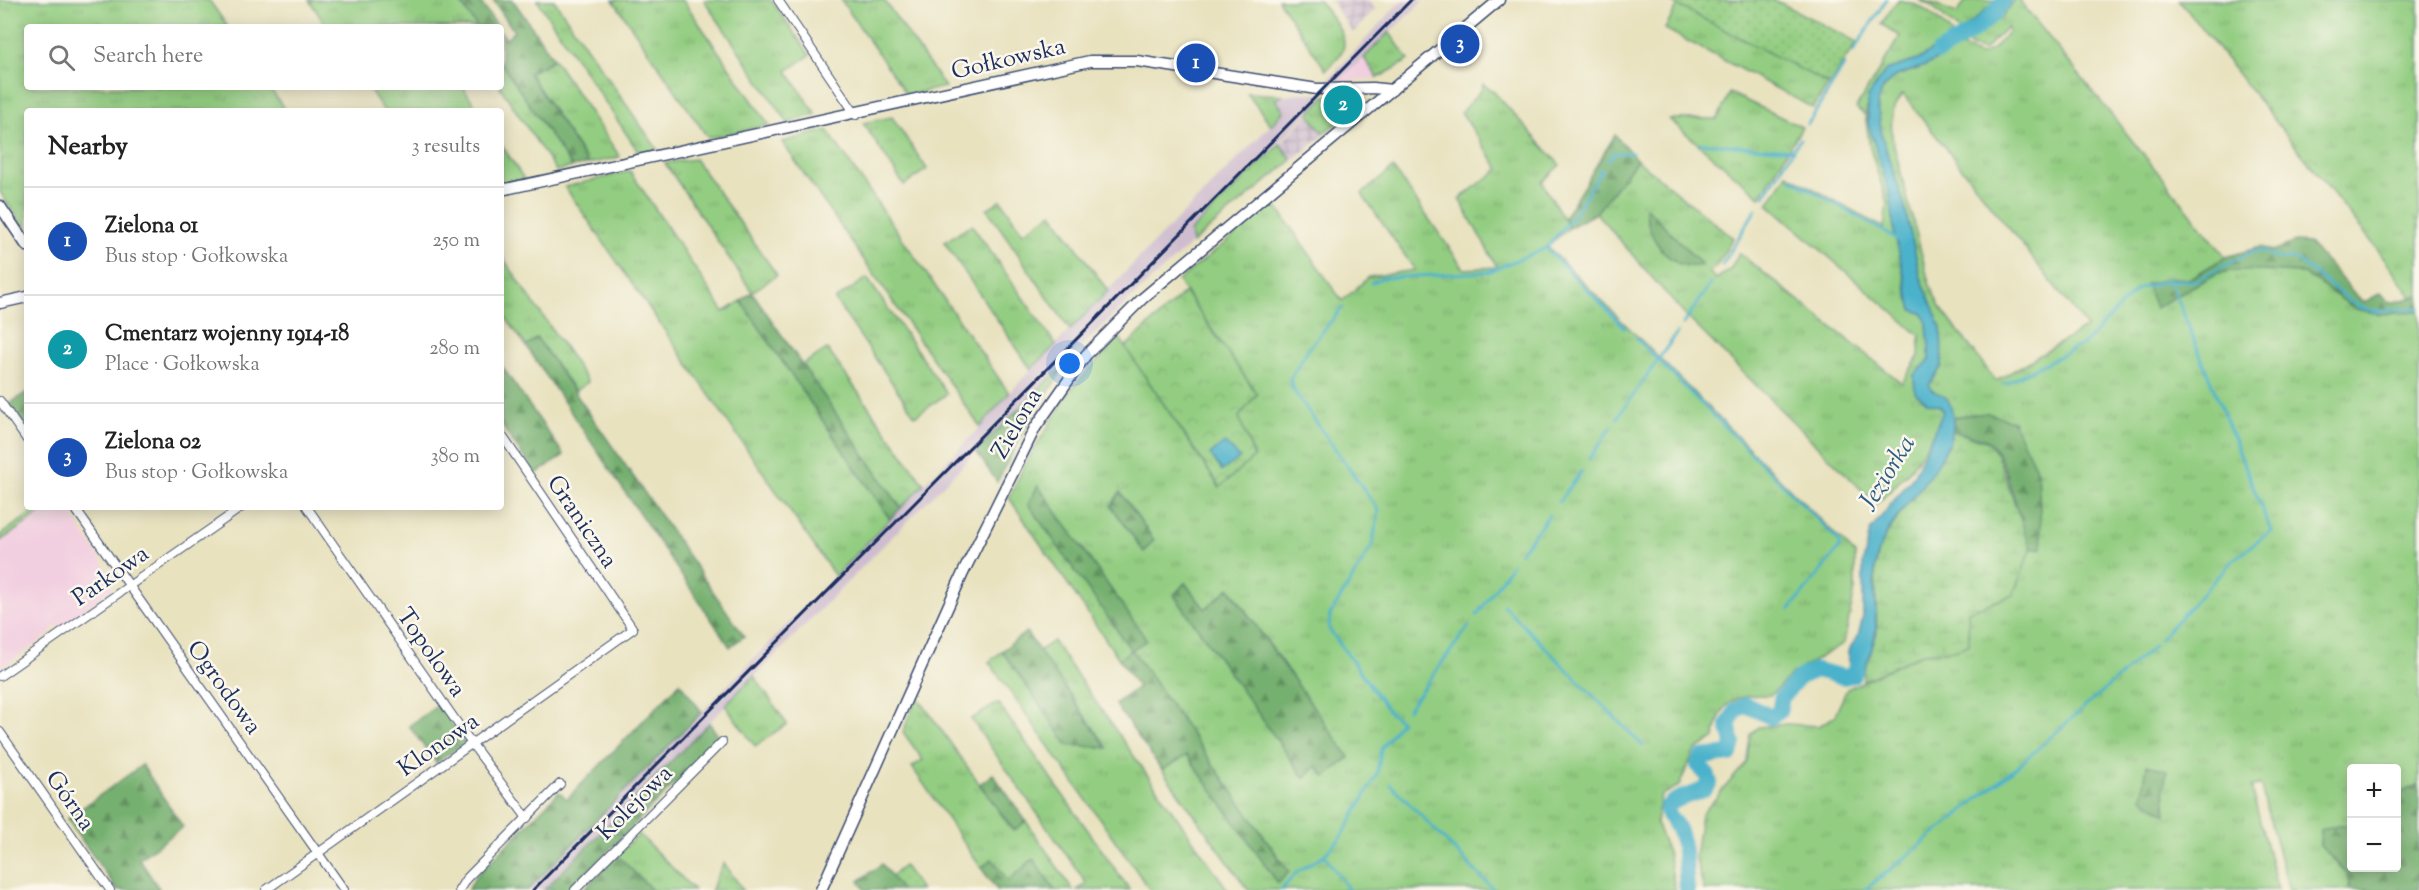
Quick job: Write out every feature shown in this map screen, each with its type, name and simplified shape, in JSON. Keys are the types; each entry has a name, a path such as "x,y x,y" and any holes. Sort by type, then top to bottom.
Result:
{"street":[{"path":"778,0 856,115"},
{"path":"1392,90 1499,0"},
{"name":"Gołkowska","path":"504,189 856,115 1077,64 1106,60 1137,61 1317,89 1392,90"},
{"name":"Zielona","path":"822,888 972,553 1030,438 1059,390 1101,338 1143,298 1392,90"},
{"path":"0,206 24,242"},
{"path":"0,303 24,298"},
{"path":"0,401 24,436"},
{"name":"Graniczna","path":"504,438 633,629"},
{"name":"Ogrodowa","path":"76,510 344,890"},
{"name":"Parkowa","path":"0,676 238,510"},
{"name":"Topolowa","path":"309,510 472,744 527,818"},
{"name":"Klonowa","path":"266,890 633,629"},
{"name":"Górna","path":"0,732 110,890"},
{"name":"Kolejowa","path":"575,890 722,742"},
{"path":"459,890 466,879 560,784"}],"shaded area":[{"path":"1330,0 1368,0 1375,9 1353,33"},
{"path":"1402,0 1424,0 1339,81 1326,82"},
{"path":"1364,58 1378,78 1339,81"},
{"path":"1296,93 1325,96 1190,232 1192,243 1129,300 1018,409 544,890 528,890 980,427 989,414 1135,262 1271,125 1284,111 1275,99"},
{"path":"1309,114 1324,135 1292,160 1280,144"},
{"path":"46,510 69,510 114,580 112,589 60,627 56,626 51,633 0,669 0,541"}],"green space":[{"path":"0,0 209,0 226,24 24,24 24,90 271,90 284,108 24,108 24,228 0,192"},
{"path":"309,0 459,0 475,24 325,24"},
{"path":"459,0 479,0 496,24 475,24"},
{"path":"493,0 513,0 554,59 529,73 588,164 572,167 504,67 504,36 506,39 514,31"},
{"path":"537,0 554,0 657,149 639,153"},
{"path":"613,0 683,0 769,125 708,138"},
{"path":"704,0 771,0 810,55 787,71 816,114 788,123"},
{"path":"841,0 884,0 945,87 907,95"},
{"path":"1278,0 1319,0 1332,18 1341,32 1344,45 1339,56 1326,70"},
{"path":"1667,0 1775,0 1857,42 1829,84"},
{"path":"1898,0 1914,4 1929,12 1953,36 1918,60 1886,70 1866,110 1891,200 1902,269 1912,310 1922,313 1927,323 1930,360 1914,375 1915,392 1928,403 1940,406 1943,412 1915,463 1876,504 1683,313 1596,213 1637,160 1733,238 1716,267 1709,272 1716,279 1730,270 1739,253 1902,383 1919,356 1920,336 1768,204 1787,174 1884,228 1887,203 1870,148 1865,115 1856,108 1900,36 1881,24"},
{"path":"1919,0 1958,13 1966,0 1998,0 1960,32 1932,6"},
{"path":"2014,0 2019,0 2226,257 2189,279 2171,278 2155,308 2217,273 2238,270 2303,273 2356,309 2419,312 2419,784 2401,793 2401,764 2347,764 2347,825 2337,825 2322,830 2320,846 2347,873 2350,890 2289,890 2260,784 2251,787 2278,890 1704,890 1695,857 1701,815 1747,762 1750,735 1759,727 1787,724 1819,726 1834,717 1847,689 1923,653 1954,650 1968,611 2013,595 2031,549 2041,547 2020,438 2013,421 1972,414 1952,417 1948,402 1943,397 1934,394 1929,385 1942,366 1941,328 1920,275 1904,204 1882,137 1877,102 1883,89 1894,77 1925,66 1960,46 1980,55 1993,49 2009,31 2007,27 1984,50 1971,47 1965,40 1995,16 2001,20","holes":["1903,94 2087,327 1996,381 1940,307 1929,283 1891,128 1892,117"]},
{"path":"2179,0 2419,0 2419,296 2414,300 2382,255"},
{"path":"1678,5 1829,84 1813,108 1665,29"},
{"path":"1389,32 1409,60 1378,78 1364,58"},
{"path":"554,59 620,157 588,164 529,73"},
{"path":"504,67 572,167 556,171 502,90 504,90"},
{"path":"1483,84 1494,92 1560,165 1542,182 1569,228 1547,246 1855,554 1855,589 1844,643 1792,674 1771,695 1747,696 1730,702 1720,716 1714,739 1695,750 1679,786 1661,795 1656,823 1668,852 1675,890 1248,890 1162,770 1187,755 1278,882 1289,872 1132,650 1119,659 1009,498 1024,466 1070,391 1119,337 1219,487 1254,457 1239,417 1256,393 1178,281 1274,203 1342,301 1369,277 1415,270 1362,194 1393,168 1464,269 1497,267 1459,199 1499,169 1461,112 1482,89","holes":["1039,487 1146,640 1131,649 1028,504","1185,583 1205,610 1230,588 1349,758 1324,777 1317,766 1305,778 1174,595"]},
{"path":"370,90 465,90 477,108 382,108"},
{"path":"1247,93 1284,95 1275,99 1284,111 1271,125"},
{"path":"1730,93 1802,127 1760,197 1669,119 1717,119"},
{"path":"1325,96 1352,96 1354,99 1351,102 1353,104 1356,101 1359,107 1323,133 1309,114"},
{"path":"892,117 927,169 904,185 863,123"},
{"path":"827,130 1009,393 980,427 782,142"},
{"path":"1615,135 1637,160 1596,213 1569,228 1564,218"},
{"path":"1280,144 1292,160 1192,243 1190,232"},
{"path":"504,149 524,179 504,183"},
{"path":"695,159 777,275 752,292 665,163"},
{"path":"630,171 724,312 741,301 890,519 835,576 565,187"},
{"path":"1001,200 1023,233 1052,213 1108,291 1070,330 987,209"},
{"path":"1646,207 1702,265 1680,264 1662,250 1650,230"},
{"path":"972,225 1056,345 1031,369 944,242"},
{"path":"2295,242 2309,243 2363,303 2381,293 2390,303 2419,296 2419,312 2379,314 2356,309 2303,273 2238,270 2217,273 2155,308 2146,284 2172,278 2189,279 2226,257 2260,247 2272,251"},
{"path":"504,259 588,382 575,391 537,338 526,346 504,315"},
{"path":"867,278 947,394 915,416 835,300"},
{"path":"752,292 901,508 890,519 741,301"},
{"path":"1185,292 1257,394 1239,417 1254,457 1220,487 1125,347"},
{"path":"537,338 744,636 730,647 526,346"},
{"path":"827,349 924,484 901,508 802,365"},
{"path":"1066,364 1029,422 1018,409"},
{"path":"504,369 564,455 536,474 504,429"},
{"path":"24,394 24,428 8,405"},
{"path":"1018,409 1029,422 997,482 976,451"},
{"path":"1987,413 2013,421 2038,473 2042,548 2031,549 2007,475 1995,448 1984,439 1952,431 1952,417"},
{"path":"1952,431 1989,442 1997,454 2031,549 2013,595 1968,611 1969,645 1954,650 1923,653 1863,681 1864,669 1877,633 1875,568 1881,543 1911,498 1928,478"},
{"path":"1038,486 1147,640 1132,650 1289,872 1278,883 1187,755 1162,770 1115,704 1138,687 1119,659 1131,650 1028,504"},
{"path":"1120,492 1154,540 1144,552 1111,506"},
{"path":"37,510 46,510 0,541 0,535"},
{"path":"1185,583 1205,609 1229,588 1349,757 1325,777 1317,766 1304,778 1174,595"},
{"path":"1026,632 1107,748 1068,745 1002,651"},
{"path":"1053,641 1228,890 1150,890 989,662 1002,651 1068,745 1107,747 1039,651"},
{"path":"754,676 787,724 755,746 725,705"},
{"path":"680,683 702,712 528,890 468,890 476,876 559,792 567,799"},
{"path":"917,696 1013,831 1026,821 1073,890 1055,890 1033,859 1008,881 992,859 981,868 912,767 923,760 903,732"},
{"path":"998,703 1130,890 1077,890 1087,884 971,719"},
{"path":"438,705 465,742 436,763 409,726"},
{"path":"709,723 720,738 569,890 544,890"},
{"path":"142,765 183,827 139,859 160,890 117,890 67,819"},
{"path":"2147,765 2167,770 2164,787 2166,814 2142,798"},
{"path":"993,774 1026,821 1014,831 980,784"},
{"path":"2419,784 2419,890 2350,890 2347,873 2320,846 2321,830 2337,825 2347,825 2347,872 2401,872 2401,793"},
{"path":"639,834 694,890 652,890 617,855"},
{"path":"617,855 652,890 583,890"},
{"path":"992,859 1008,881 1033,859 1055,890 997,890 981,868"},
{"path":"724,863 743,890 711,890"},
{"path":"882,864 902,890 865,890 859,881"},
{"path":"904,866 921,890 901,890 891,876"}],"water":[{"path":"1998,0 2008,0 1995,16 1965,40 1960,32"},
{"path":"1953,36 1960,46 1925,66 1894,77 1883,89 1877,102 1882,137 1904,204 1920,275 1941,328 1942,366 1929,385 1950,405 1952,433 1935,468 1888,531 1880,549 1874,581 1875,636 1864,668 1856,678 1836,681 1838,670 1845,671 1849,667 1848,651 1858,636 1863,617 1863,563 1870,531 1914,475 1943,412 1940,406 1928,403 1915,392 1914,375 1930,360 1927,323 1922,313 1912,310 1894,231 1891,200 1868,123 1868,97 1886,70 1918,60"},
{"path":"1225,443 1240,458 1222,471 1210,454"}],"waterway":[{"path":"1853,52 1886,0"},
{"name":"Jeziorka","path":"1939,52 1984,23 2004,0"},
{"path":"1808,124 1845,64"},
{"path":"1764,196 1800,139"},
{"path":"1700,143 1793,150"},
{"path":"1608,160 1614,153 1632,153"},
{"path":"1546,248 1574,215 1602,169"},
{"path":"1790,178 1899,240"},
{"path":"1722,265 1756,209"},
{"path":"1371,283 1382,278 1488,272 1546,248 1625,328"},
{"path":"2004,384 2084,344 2137,289 2170,280 2195,281 2251,252 2263,251 2276,258 2295,259 2359,307 2375,311 2419,308"},
{"path":"2159,640 2234,559 2271,531 2170,280"},
{"path":"1683,324 1711,283"},
{"path":"1342,308 1308,349 1290,379 1292,388 1379,511 1372,546 1330,615 1329,629 1390,713 1401,721 1381,749 1377,774 1352,819 1339,840 1324,855 1349,890"},
{"path":"1617,418 1677,333"},
{"path":"1636,338 1837,539 1840,546 1837,551 1790,609"},
{"path":"1589,459 1612,426"},
{"path":"1559,502 1582,471"},
{"path":"1520,553 1549,515"},
{"path":"1477,615 1512,564"},
{"path":"1503,605 1643,746"},
{"path":"1408,709 1469,626"},
{"path":"1865,890 2018,766 2154,646"},
{"name":"Jeziorka","path":"1687,890 1682,840 1674,822 1668,815 1667,807 1677,799 1700,791 1710,783 1708,776 1698,765 1702,757 1730,754 1733,743 1728,725 1736,710 1746,705 1771,717 1779,712 1782,697 1800,677 1816,670 1844,677 1853,675 1856,669"},
{"path":"1390,784 1494,890"},
{"path":"1281,890 1297,872 1324,855"}],"railway":[{"path":"533,890 1411,0"}],"place":[{"name":"Zielona 02","path":"1460,44"},
{"name":"Zielona 01","path":"1196,63"},
{"name":"Cmentarz wojenny 1914-18","path":"1343,105"}]}
